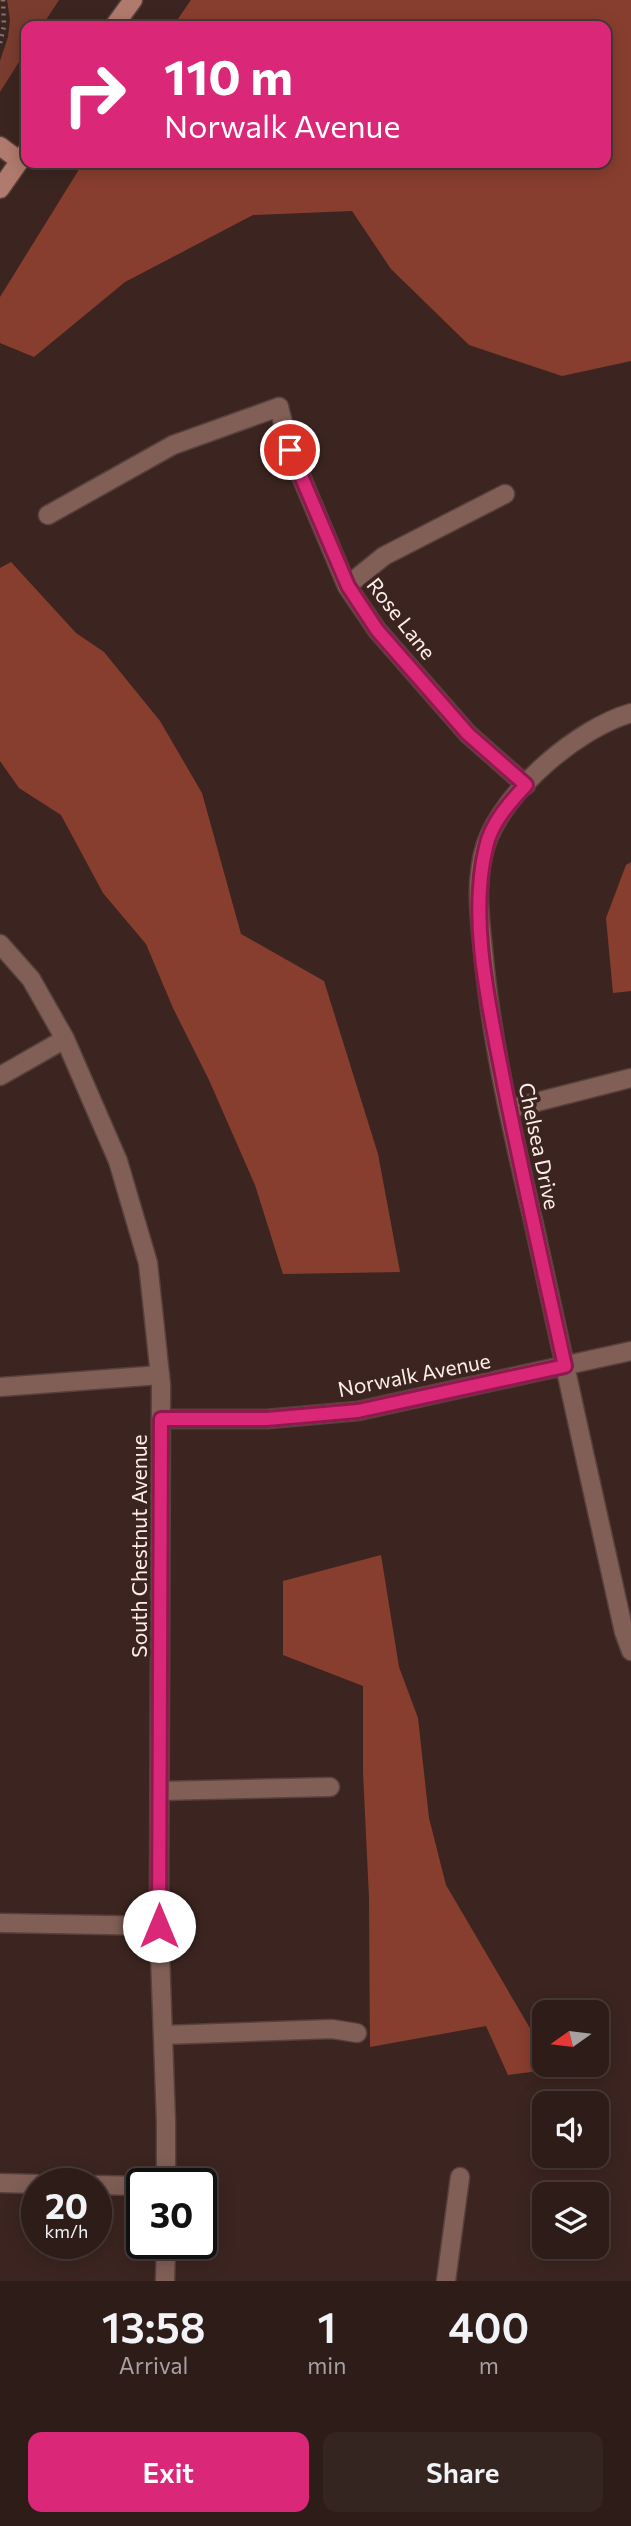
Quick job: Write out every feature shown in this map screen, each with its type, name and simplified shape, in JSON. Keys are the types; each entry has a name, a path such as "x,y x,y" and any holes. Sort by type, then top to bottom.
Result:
{"street":[{"path":"118,21 133,0"},
{"path":"0,146 21,155"},
{"path":"0,190 21,159"},
{"name":"Rose Lane","path":"48,515 173,445 279,407 290,450 348,586 377,630 468,734 526,785"},
{"path":"348,586 384,556 505,494"},
{"name":"Chelsea Drive","path":"631,713 610,719 563,748 504,810 486,843 478,895 486,992 509,1109 624,1632 631,1651"},
{"name":"South Chestnut Avenue","path":"0,944 31,979 65,1039 118,1161 148,1263 160,1375 161,1419 159,1926 166,2168"},
{"path":"0,1076 65,1039"},
{"path":"509,1109 631,1078"},
{"name":"Norwalk Avenue","path":"161,1419 267,1419 358,1411 631,1351"},
{"path":"0,1387 160,1375"},
{"path":"160,1791 330,1787"},
{"path":"0,1923 159,1926"},
{"path":"164,2035 332,2029 357,2033"},
{"path":"446,2281 460,2177"},
{"path":"0,2183 21,2184"},
{"path":"165,2281 166,2259"}],"path":[{"path":"0,43 4,26 3,0"}],"shaded area":[{"path":"7,0 59,0 45,21 21,21 21,59 0,92 0,61 8,37 10,19"},
{"path":"191,0 631,0 631,361 562,376 469,345 391,269 352,211 253,215 125,282 34,357 0,343 0,297 80,168 611,168 611,21 176,21"},
{"path":"11,562 76,633 104,652 160,721 202,793 241,934 324,981 378,1154 400,1272 283,1274 255,1185 146,944 103,893 61,815 19,788 0,761 0,568"},
{"path":"631,862 631,991 613,993 606,918 626,865"},
{"path":"381,1555 399,1667 418,1718 429,1818 446,1885 532,2032 532,2072 508,2075 486,2026 370,2047 363,1686 283,1655 283,1581"}],"route":[{"path":"159,1926 161,1419 267,1419 358,1411 565,1366 514,1135 486,992 478,895 486,843 504,810 526,785 468,734 377,630 348,586 290,450"}]}
